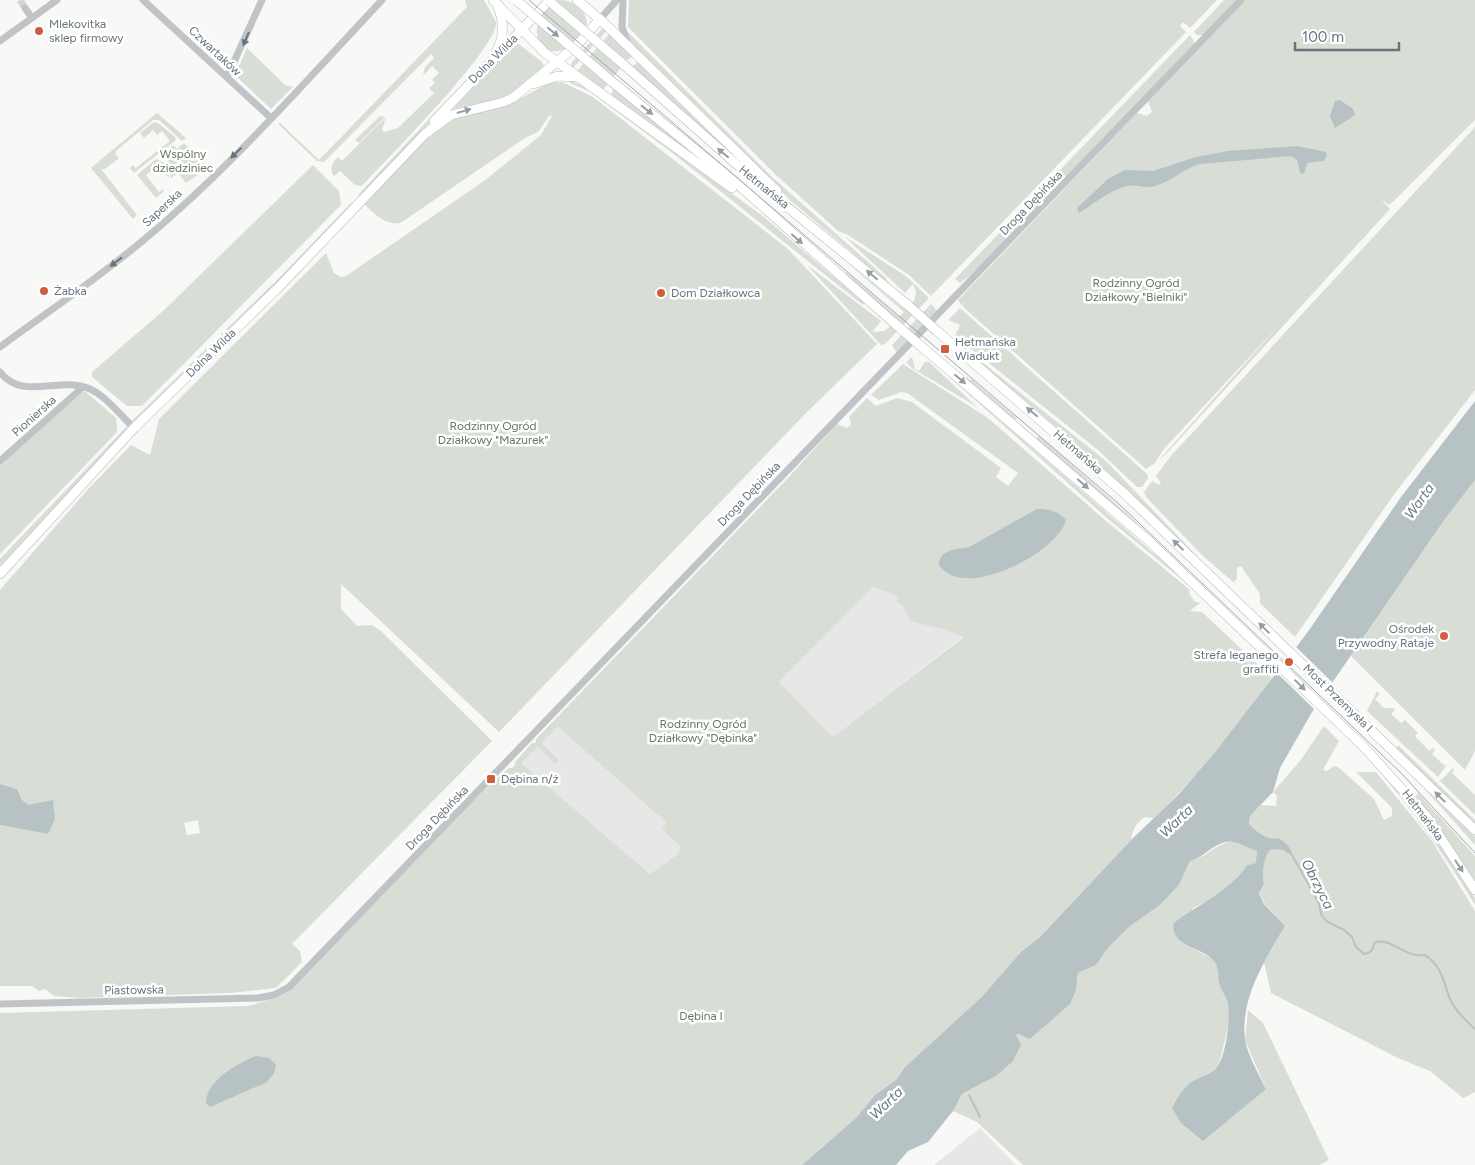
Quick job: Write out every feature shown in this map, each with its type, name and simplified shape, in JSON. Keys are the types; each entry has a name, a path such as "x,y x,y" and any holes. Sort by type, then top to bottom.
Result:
{"main road":[{"name":"Hetmańska","path":"516,0 699,152 922,347 1127,522 1202,591"},
{"name":"Hetmańska","path":"549,0 712,144 909,306 1102,473 1214,579"},
{"name":"Dolna Wilda","path":"0,574 134,428 278,288 549,0"},
{"path":"577,0 633,50 801,217"},
{"path":"495,1 538,47 776,220"},
{"path":"491,61 503,33 502,20 495,1"},
{"name":"Dolna Wilda","path":"424,134 444,118 464,111 504,102 558,62 600,19"},
{"path":"526,87 562,75 575,77 587,83"},
{"name":"Most Przemysła I","path":"1214,579 1375,734"},
{"name":"Most Przemysła I","path":"1202,591 1364,746"},
{"name":"Hetmańska","path":"1375,734 1475,830"},
{"name":"Hetmańska","path":"1364,746 1427,817 1475,890"}],"street":[{"path":"0,41 57,0"},
{"name":"Czwartaków","path":"144,0 271,118"},
{"path":"227,77 262,0"},
{"name":"Saperska","path":"0,347 146,238 271,118 382,0"},
{"path":"600,19 617,0"},
{"path":"623,0 622,27 633,50"},
{"name":"Droga Dębińska","path":"269,996 281,992 295,982 1241,0"},
{"path":"25,8 32,18"},
{"path":"0,372 6,380 19,387 55,384 90,389 134,428"},
{"name":"Pionierska","path":"0,461 83,387"},
{"name":"Piastowska","path":"0,1004 269,996"}],"shaded area":[{"path":"873,587 898,596 896,602 943,629 964,636 833,737 779,682"},
{"path":"558,727 667,823 682,848 678,854 650,874 521,763 538,747 555,764 559,760 542,743"},
{"path":"980,1128 1016,1165 934,1165"}],"green space":[{"path":"465,0 484,0 496,22 492,35 480,55 461,78 362,186 355,185 340,171 334,176 331,168 333,164 338,157 342,161 386,117 382,130 384,132 398,128 434,93 429,88 435,83 432,80 439,73 432,66 423,76 425,67 434,58 431,54 324,162 317,161 278,124 280,123 319,160 467,7"},
{"path":"557,0 572,2 583,11 587,22 584,30 575,42 564,50 553,51 545,48 539,41 537,32 539,21 545,10"},
{"path":"629,0 1217,0 1190,28 1183,22 1180,26 1186,32 931,296 909,275 848,235 838,231 775,174 628,27"},
{"path":"1224,0 1237,0 1203,35 1197,35 1194,32"},
{"name":"Rodzinny Ogród Działkowy \"Bielniki\"","path":"1245,0 1475,0 1475,120 1394,201 1389,205 1381,199 1390,209 1166,454 1158,461 1282,322 1163,450 1155,463 1146,469 962,306 965,302 961,305 958,300 1137,113 1147,116 1152,112 1148,101"},
{"path":"603,28 607,30 573,68 571,66 572,62"},
{"path":"625,29 772,177 886,278 888,283 790,200 638,51 629,39"},
{"path":"610,33 633,56 627,60 603,90 577,71"},
{"path":"1190,35 1194,45 977,270 960,283 955,279"},
{"path":"516,42 542,62 544,67 506,97 453,109"},
{"path":"247,48 285,85 293,87 271,109 235,75"},
{"path":"638,62 738,160 632,67"},
{"name":"Rodzinny Ogród Działkowy \"Mazurek\"","path":"556,79 557,83 562,82 593,97 788,249 877,344 806,413 499,732 341,584 341,609 357,626 372,625 381,631 492,741 292,944 300,951 302,962 276,988 230,993 78,998 54,996 45,989 39,991 32,986 0,986 0,825 48,834 22,800 17,789 0,784 0,590 90,487 131,445 150,455 159,419 326,253 334,273 341,277 346,276 484,181 541,135 552,116 550,115 538,132 525,138 402,222 392,223 387,221 364,204 427,136 451,119 510,104","holes":["198,820 200,833 187,835 184,823"]},
{"path":"570,80 587,88 764,217 864,303 863,305 670,151 589,91 570,83"},
{"path":"614,88 722,176 611,95"},
{"path":"445,102 436,116 362,195 358,195"},
{"path":"157,113 186,138 182,141 159,120 153,120 117,150 115,154 119,158 105,169 101,169 137,215 133,219 91,168"},
{"path":"380,116 385,117 359,143 355,140"},
{"path":"154,122 158,123 176,140 134,173 130,168 133,165 136,168 170,141 162,131 157,135 153,130 144,138 140,133"},
{"path":"1475,127 1475,390 1395,493 1295,637 1260,603 1260,594 1241,566 1237,568 1237,579 1233,582 1202,555 1146,497 1144,492 1152,481 1159,485 1161,483 1156,476 1170,457"},
{"name":"Wspólny dziedziniec","path":"184,143 208,168 186,183 178,173 171,178 166,151 173,145 177,149"},
{"path":"156,159 167,164 169,178 159,169 154,172 152,170 146,175 159,192 163,189 164,191 156,198 137,175"},
{"path":"313,165 339,191 341,205 142,406 127,406 92,377 92,372 163,311"},
{"path":"352,202 350,207 279,283 136,421 132,421 279,278"},
{"path":"844,236 907,277 929,298 885,344 881,345 807,265 881,321 872,332 885,331 897,319 845,275 846,272 899,317 904,312 851,266 905,310 914,301 916,292 913,284 905,293"},
{"path":"931,304 937,311 897,353 892,345"},
{"path":"960,308 1147,474 1148,478 1142,487 1137,487 1098,450 955,336 960,325 948,320"},
{"path":"958,343 1106,461 1199,558 1084,451"},
{"path":"912,357 915,369 919,371 925,362 929,362 977,407 912,368 906,362"},
{"name":"Dębina I","path":"903,364 988,418 1106,521 1190,590 1189,593 1194,601 1200,603 1190,611 1202,612 1272,678 1230,733 1186,785 1154,818 1145,817 1139,821 1135,826 1131,840 1040,937 1021,952 983,997 905,1067 896,1080 875,1095 856,1118 802,1165 0,1165 0,1013 248,1006 275,998 291,989 485,789 515,765 515,762 532,743 535,743 537,738 786,480 837,424 847,428 851,424 849,417 867,398 876,406 897,398 912,402 1001,468 996,477 1008,486 1018,473 907,393 901,392 879,400 871,395","holes":["873,587 898,596 896,602 903,606 910,621 943,629 964,637 833,737 779,682","558,727 667,823 662,829 681,847 678,854 650,874 521,763 538,747 555,764 559,760 542,743"]},
{"path":"935,364 1181,577 1108,519"},
{"path":"968,376 969,380 971,379 1018,419 1014,420 966,379"},
{"path":"83,392 86,392 116,418 117,432 0,554 0,463"},
{"path":"127,426 126,431 0,566 0,559"},
{"path":"1038,435 1122,509 1205,588 1153,540 1037,440"},
{"path":"1475,480 1475,751 1465,770 1351,656 1445,519"},
{"path":"1377,691 1380,694 1375,699 1384,708 1393,708 1395,710 1391,714 1401,723 1405,720 1418,733 1415,736 1429,751 1433,748 1435,750 1432,754 1445,766 1448,763 1438,777 1367,711"},
{"path":"1324,726 1339,741 1323,770 1327,771 1334,766 1338,767 1374,799 1384,820 1392,816 1392,808 1356,772 1376,772 1432,841 1475,911 1475,1092 1463,1098 1430,1071 1398,1058 1271,993 1264,962 1285,926 1265,904 1259,892 1264,885 1264,866 1266,856 1271,848 1283,850 1292,856 1292,853 1287,845 1278,838 1265,837 1249,824 1250,815 1261,805 1276,806 1277,796 1273,792 1300,761"},
{"path":"1399,746 1475,820 1475,825 1395,748"},
{"path":"1378,766 1428,825 1475,898 1475,905 1416,817 1376,767"},
{"path":"1453,768 1452,773 1475,795 1475,815 1440,781"},
{"path":"1423,787 1475,836 1475,845"},
{"path":"1418,793 1475,856 1475,883 1438,826 1415,798"},
{"path":"1232,841 1257,851 1257,863 1247,865 1236,879 1223,890 1193,908 1181,942 1213,959 1218,967 1220,985 1228,1001 1230,1019 1219,1064 1211,1073 1190,1083 1266,1089 1245,1040 1248,1010 1263,1023 1329,1160 1319,1165 1023,1165 977,1122 953,1111 962,1094 996,1076 1015,1035 1040,1030 1076,990 1078,973 1096,965 1108,948 1130,926 1160,905 1179,885 1190,861"}],"water":[{"path":"1340,100 1353,109 1355,115 1335,128 1330,116 1335,101"},
{"path":"1297,146 1326,152 1327,155 1324,161 1307,163 1304,174 1300,173 1297,160 1291,156 1200,164 1158,185 1150,187 1127,186 1108,194 1079,213 1077,208 1108,179 1125,170 1153,171 1196,157 1228,151"},
{"name":"Warta","path":"1475,401 1475,480 1445,519 1312,712 1280,768 1273,792 1250,816 1249,824 1265,837 1278,838 1283,841 1292,853 1292,856 1283,850 1271,849 1265,861 1263,871 1264,884 1259,893 1264,904 1285,926 1262,966 1250,994 1244,1024 1245,1040 1249,1052 1266,1089 1203,1141 1181,1123 1172,1108 1187,1085 1216,1068 1222,1058 1226,1042 1229,1023 1228,1006 1220,986 1216,964 1203,952 1183,943 1174,932 1173,924 1232,883 1247,865 1256,863 1257,851 1234,842 1228,842 1217,845 1190,861 1179,885 1160,905 1130,926 1108,948 1096,965 1078,973 1076,990 1070,1004 1030,1039 1019,1034 1016,1035 1021,1045 1013,1061 996,1076 962,1094 953,1111 928,1142 908,1151 896,1165 802,1165 856,1118 875,1095 896,1080 905,1067 982,997 1021,952 1040,937 1131,840 1179,794 1216,751 1307,633 1401,497"},
{"path":"1037,509 1053,511 1060,514 1066,520 1059,533 1046,546 1028,559 986,576 966,578 949,574 938,563 943,554 951,550 969,547"},
{"path":"0,784 17,789 22,800 28,805 53,800 55,819 48,834 0,825"},
{"path":"256,1056 269,1058 276,1065 274,1073 267,1082 210,1107 206,1103 207,1095 217,1080 240,1063"}],"pier":[{"path":"1294,645 1334,684 1316,711 1275,671"}],"waterway":[{"name":"Obrzyca","path":"1292,855 1319,903 1321,914 1326,921 1344,930 1352,937 1356,947 1364,954 1371,951 1375,942 1381,942 1411,954 1425,955 1431,959 1439,969 1455,1008 1475,1029"},
{"path":"969,1095 980,1117"}],"tunnel":[{"path":"20,0 25,8"}],"tram line":[{"path":"529,0 1119,504 1401,773 1475,853"}],"place":[{"name":"Mlekovitka sklep firmowy","path":"39,31"},
{"name":"Żabka","path":"44,291"},
{"name":"Dom Działkowca","path":"661,293"},
{"name":"Hetmańska Wiadukt","path":"945,349"},
{"name":"Ośrodek Przywodny Rataje","path":"1444,636"},
{"name":"Strefa leganego graffiti","path":"1289,662"},
{"name":"Dębina n/ż","path":"491,779"}],"park label":[{"name":"Rodzinny Ogród Działkowy \"Dębinka\"","path":"703,731"}]}
